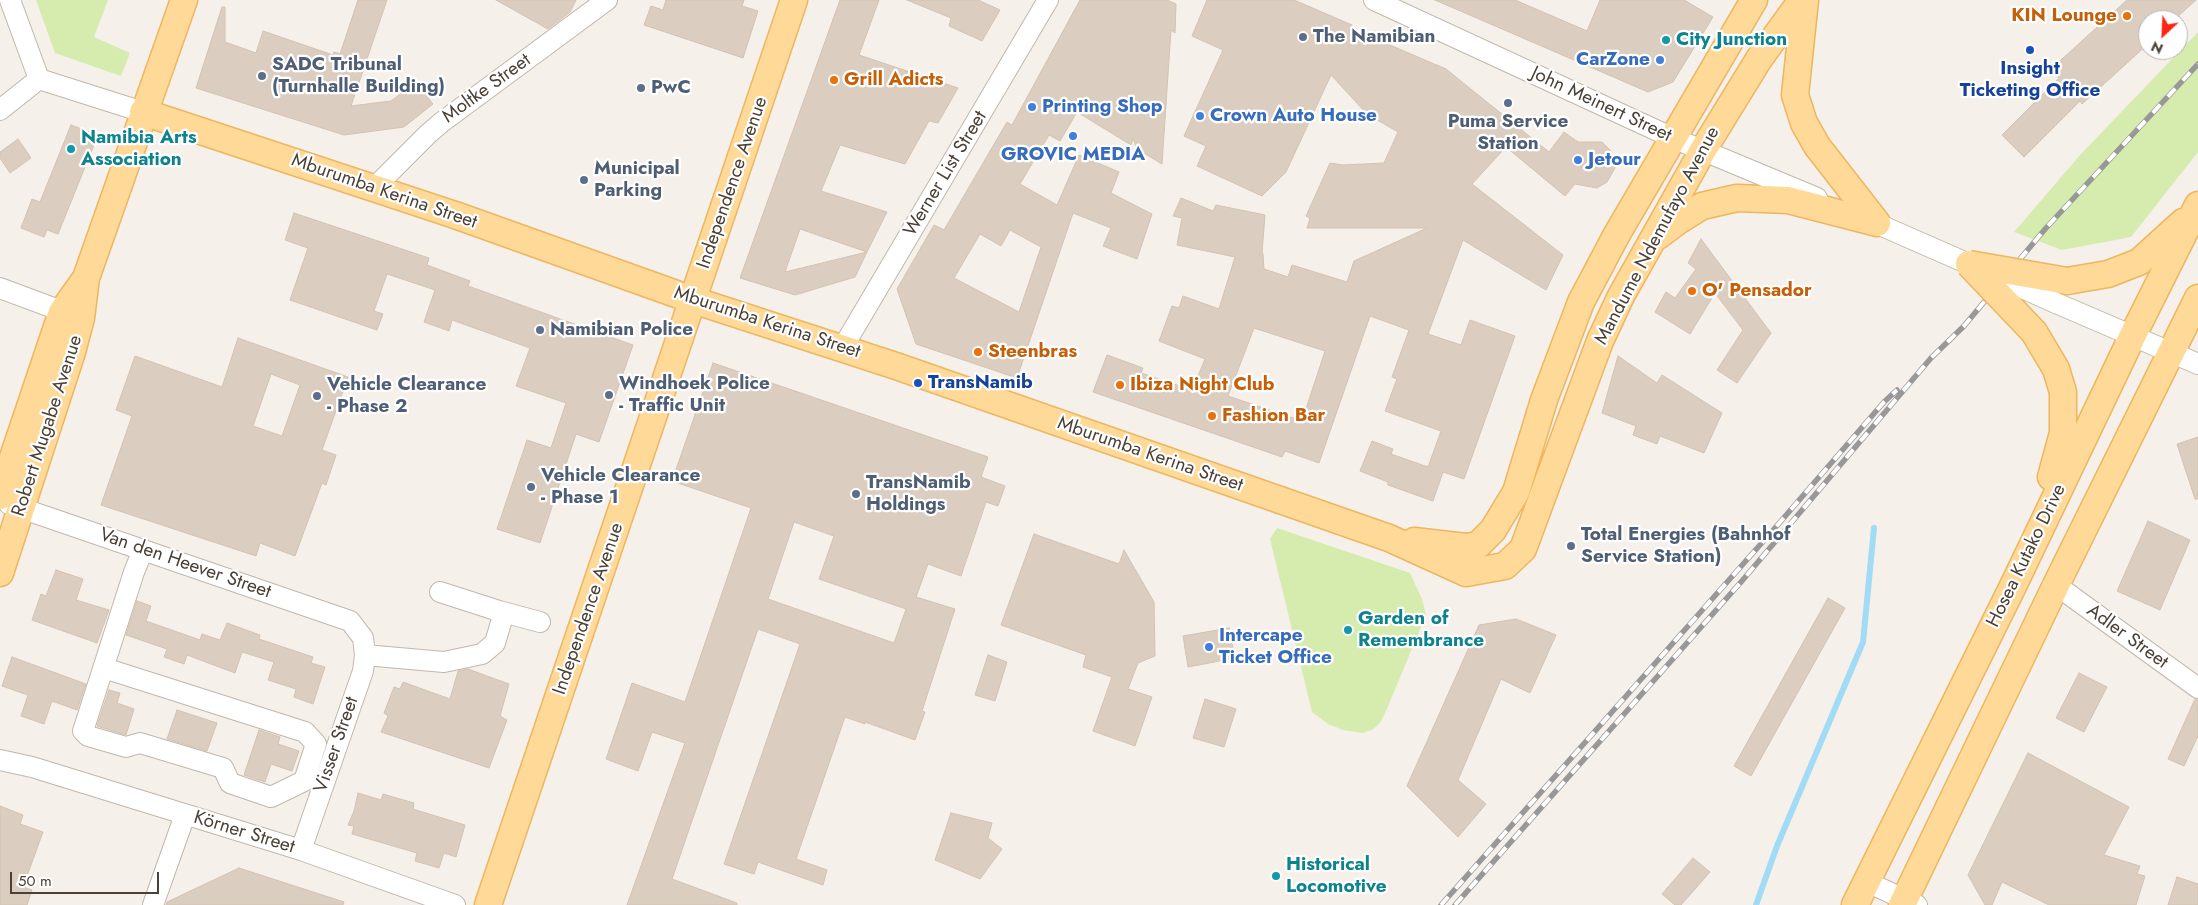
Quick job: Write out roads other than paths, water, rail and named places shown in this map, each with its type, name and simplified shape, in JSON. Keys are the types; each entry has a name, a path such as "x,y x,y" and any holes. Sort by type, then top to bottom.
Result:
{"main road":[{"name":"Robert Mugabe Avenue","path":"0,573 8,502 143,112 184,0"},
{"name":"Independence Avenue","path":"488,905 794,0"},
{"name":"Mandume Ndemufayo Avenue","path":"1389,538 1466,547 1478,545 1493,530 1516,492 1544,400 1582,302 1617,234 1754,0"},
{"name":"Mandume Ndemufayo Avenue","path":"1389,538 1466,573 1505,566 1523,549 1600,341 1621,296 1702,150 1759,59 1803,0"},
{"path":"1803,0 1795,95 1804,123 1817,146 1877,223"},
{"name":"Mburumba Kerina Street","path":"143,112 374,188 693,300 843,348 1389,538"},
{"path":"1651,242 1678,221 1702,206 1737,198 1788,200 1877,223"},
{"path":"1968,264 2062,292 2139,262 2196,209"},
{"name":"Hosea Kutako Drive","path":"1854,905 2014,584 2132,336 2196,209"},
{"path":"1968,264 2034,332 2056,369 2063,392 2063,433 2057,461 2014,584"},
{"name":"Hosea Kutako Drive","path":"1908,903 2056,585 2198,298"}],"street":[{"path":"10,0 39,79"},
{"name":"Moltke Street","path":"374,188 435,128 608,0"},
{"name":"Werner List Street","path":"843,348 1048,0"},
{"name":"John Meinert Street","path":"1374,0 1673,138 1877,223 1968,264"},
{"path":"0,110 39,79"},
{"path":"39,79 143,112"},
{"path":"0,288 72,315"},
{"path":"2062,292 2132,336 2198,364"},
{"name":"Van den Heever Street","path":"8,502 350,621 364,647"},
{"path":"104,668 305,732 316,744 304,781 271,797 230,783 223,768 140,743 126,747 88,736 83,731 134,572 143,550"},
{"name":"Adler Street","path":"2056,585 2198,688"},
{"path":"440,592 540,622"},
{"path":"364,647 444,662 482,654 495,643 502,619 499,611"},
{"name":"Visser Street","path":"301,850 363,671 364,647"},
{"name":"Körner Street","path":"0,750 32,767"},
{"name":"Körner Street","path":"0,760 32,767 301,850 455,905"},
{"path":"153,905 185,815"},
{"path":"1867,882 1908,903"}],"waterway":[{"path":"1756,905 1777,846 1863,642 1874,528"}],"railway":[{"path":"1455,905 1741,582 1931,358 1964,326 2046,228 2198,64"},
{"path":"1441,905 1884,402 1897,390"}],"place":[{"name":"KIN Lounge","path":"2127,16"},
{"name":"The Namibian","path":"1303,37"},
{"name":"City Junction","path":"1666,40"},
{"name":"Insight Ticketing Office","path":"2030,50"},
{"name":"CarZone","path":"1660,60"},
{"name":"SADC Tribunal (Turnhalle Building)","path":"262,76"},
{"name":"Grill Adicts","path":"834,80"},
{"name":"PwC","path":"641,88"},
{"name":"Puma Service Station","path":"1508,103"},
{"name":"Printing Shop","path":"1032,107"},
{"name":"Crown Auto House","path":"1200,116"},
{"name":"GROVIC MEDIA","path":"1073,136"},
{"name":"Namibia Arts Association","path":"71,149"},
{"name":"Jetour","path":"1578,160"},
{"name":"Municipal Parking","path":"584,180"},
{"name":"O' Pensador","path":"1692,291"},
{"name":"Namibian Police","path":"540,330"},
{"name":"Steenbras","path":"978,352"},
{"name":"TransNamib","path":"918,383"},
{"name":"Ibiza Night Club","path":"1120,385"},
{"name":"Windhoek Police - Traffic Unit","path":"609,395"},
{"name":"Vehicle Clearance - Phase 2","path":"317,396"},
{"name":"Fashion Bar","path":"1212,416"},
{"name":"Vehicle Clearance - Phase 1","path":"531,487"},
{"name":"TransNamib Holdings","path":"856,494"},
{"name":"Total Energies (Bahnhof Service Station)","path":"1571,546"},
{"name":"Garden of Remembrance","path":"1348,630"},
{"name":"Intercape Ticket Office","path":"1209,647"},
{"name":"Historical Locomotive","path":"1276,876"}]}
